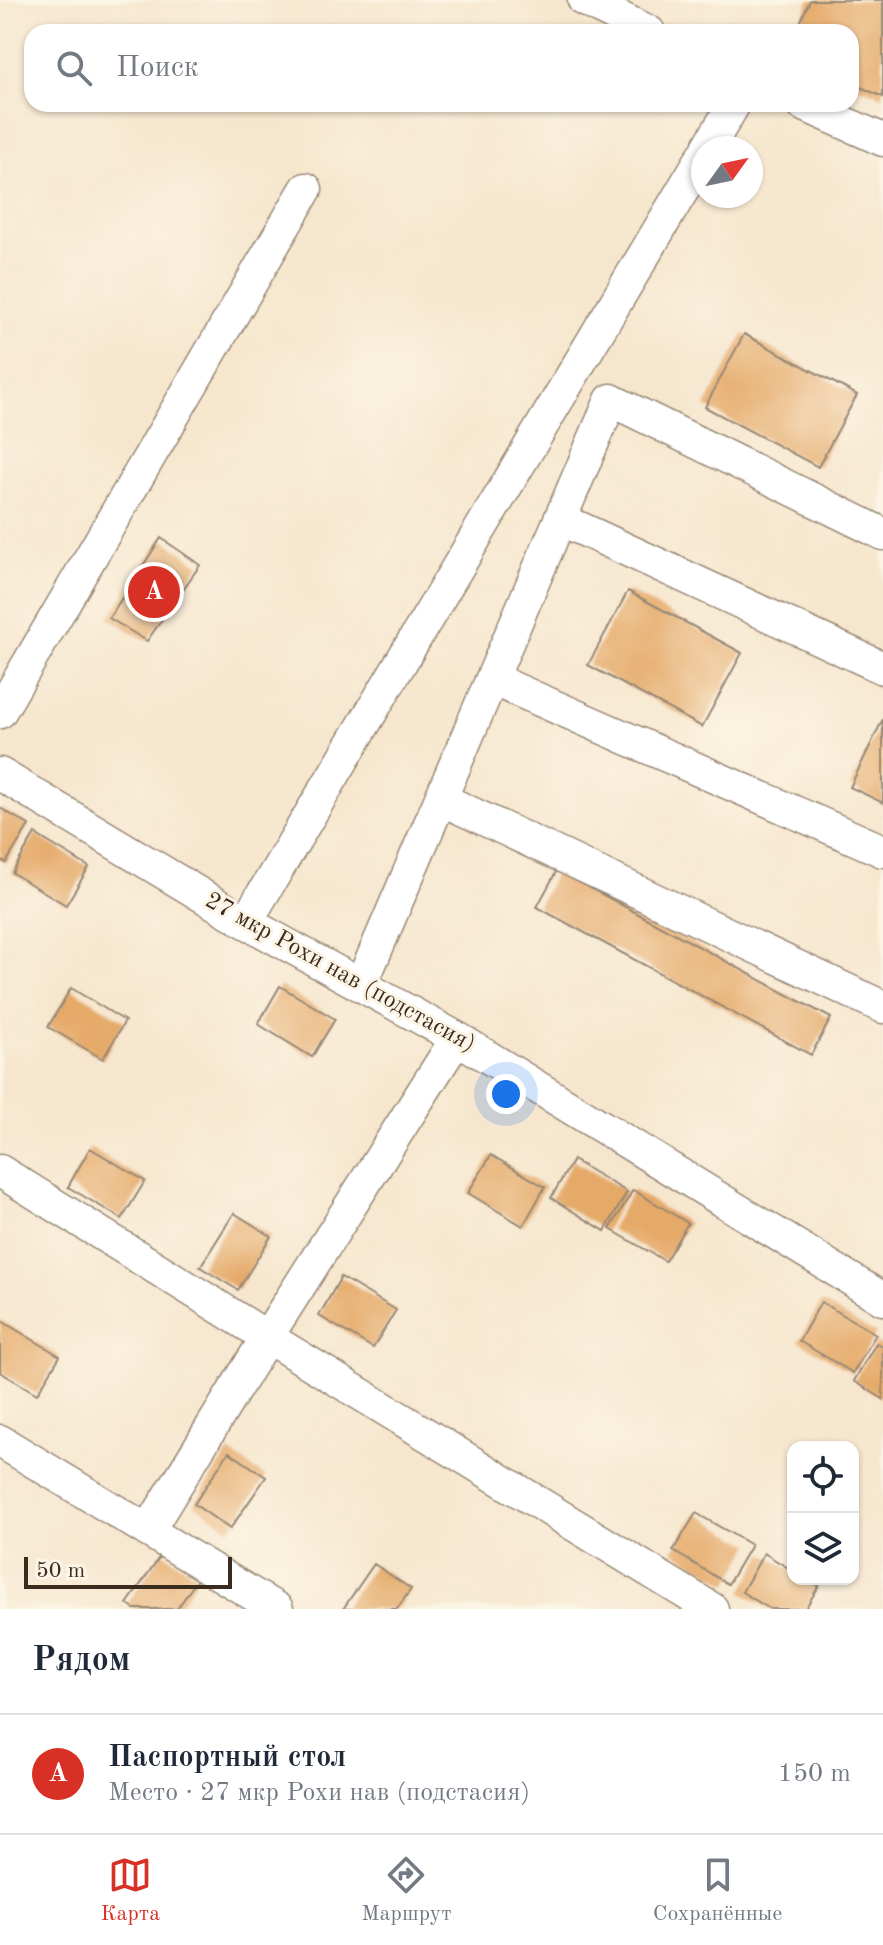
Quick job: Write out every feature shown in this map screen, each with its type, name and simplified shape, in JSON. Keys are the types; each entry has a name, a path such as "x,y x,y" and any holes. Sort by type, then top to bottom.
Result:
{"street":[{"path":"584,0 633,24"},
{"path":"715,136 729,112"},
{"path":"820,112 883,140"},
{"path":"246,922 691,176"},
{"path":"0,712 306,189"},
{"path":"361,985 611,400 883,534"},
{"path":"560,519 883,668"},
{"path":"492,679 883,851"},
{"name":"27 мкр Рохи нав (подстасия)","path":"0,774 246,922 457,1038 883,1299"},
{"path":"441,799 883,1007"},
{"path":"148,1531 457,1038"},
{"path":"0,1171 712,1609"},
{"path":"0,1441 277,1609"}],"building":[{"path":"810,0 883,0 883,97 859,86 859,24 800,24"},
{"path":"744,334 857,395 818,467 705,407"},
{"path":"161,538 200,565 147,641 109,618"},
{"path":"628,591 742,653 702,727 588,665"},
{"path":"883,719 883,803 850,787"},
{"path":"0,808 29,825 6,863 0,860"},
{"path":"35,834 89,867 66,905 12,873"},
{"path":"557,870 831,1018 811,1055 537,907"},
{"path":"280,986 335,1019 312,1057 258,1024"},
{"path":"71,988 125,1021 103,1059 48,1027"},
{"path":"90,1148 145,1181 122,1219 68,1187"},
{"path":"491,1155 545,1187 523,1226 468,1193"},
{"path":"573,1160 627,1192 605,1231 551,1198"},
{"path":"633,1190 688,1223 665,1261 610,1229"},
{"path":"234,1213 271,1236 238,1290 200,1267"},
{"path":"341,1277 396,1310 373,1348 319,1316"},
{"path":"821,1302 876,1334 853,1373 799,1341"},
{"path":"0,1320 60,1356 37,1394 0,1372"},
{"path":"876,1343 883,1347 883,1399 854,1381"},
{"path":"229,1452 266,1477 230,1529 194,1504"},
{"path":"696,1513 751,1545 728,1584 673,1551"},
{"path":"163,1552 199,1577 177,1609 134,1609 127,1604"},
{"path":"764,1553 787,1567 787,1585 819,1586 805,1609 770,1609 742,1592"},
{"path":"374,1564 411,1589 397,1609 343,1609"}],"place":[{"name":"Паспортный стол","path":"154,592"}]}
